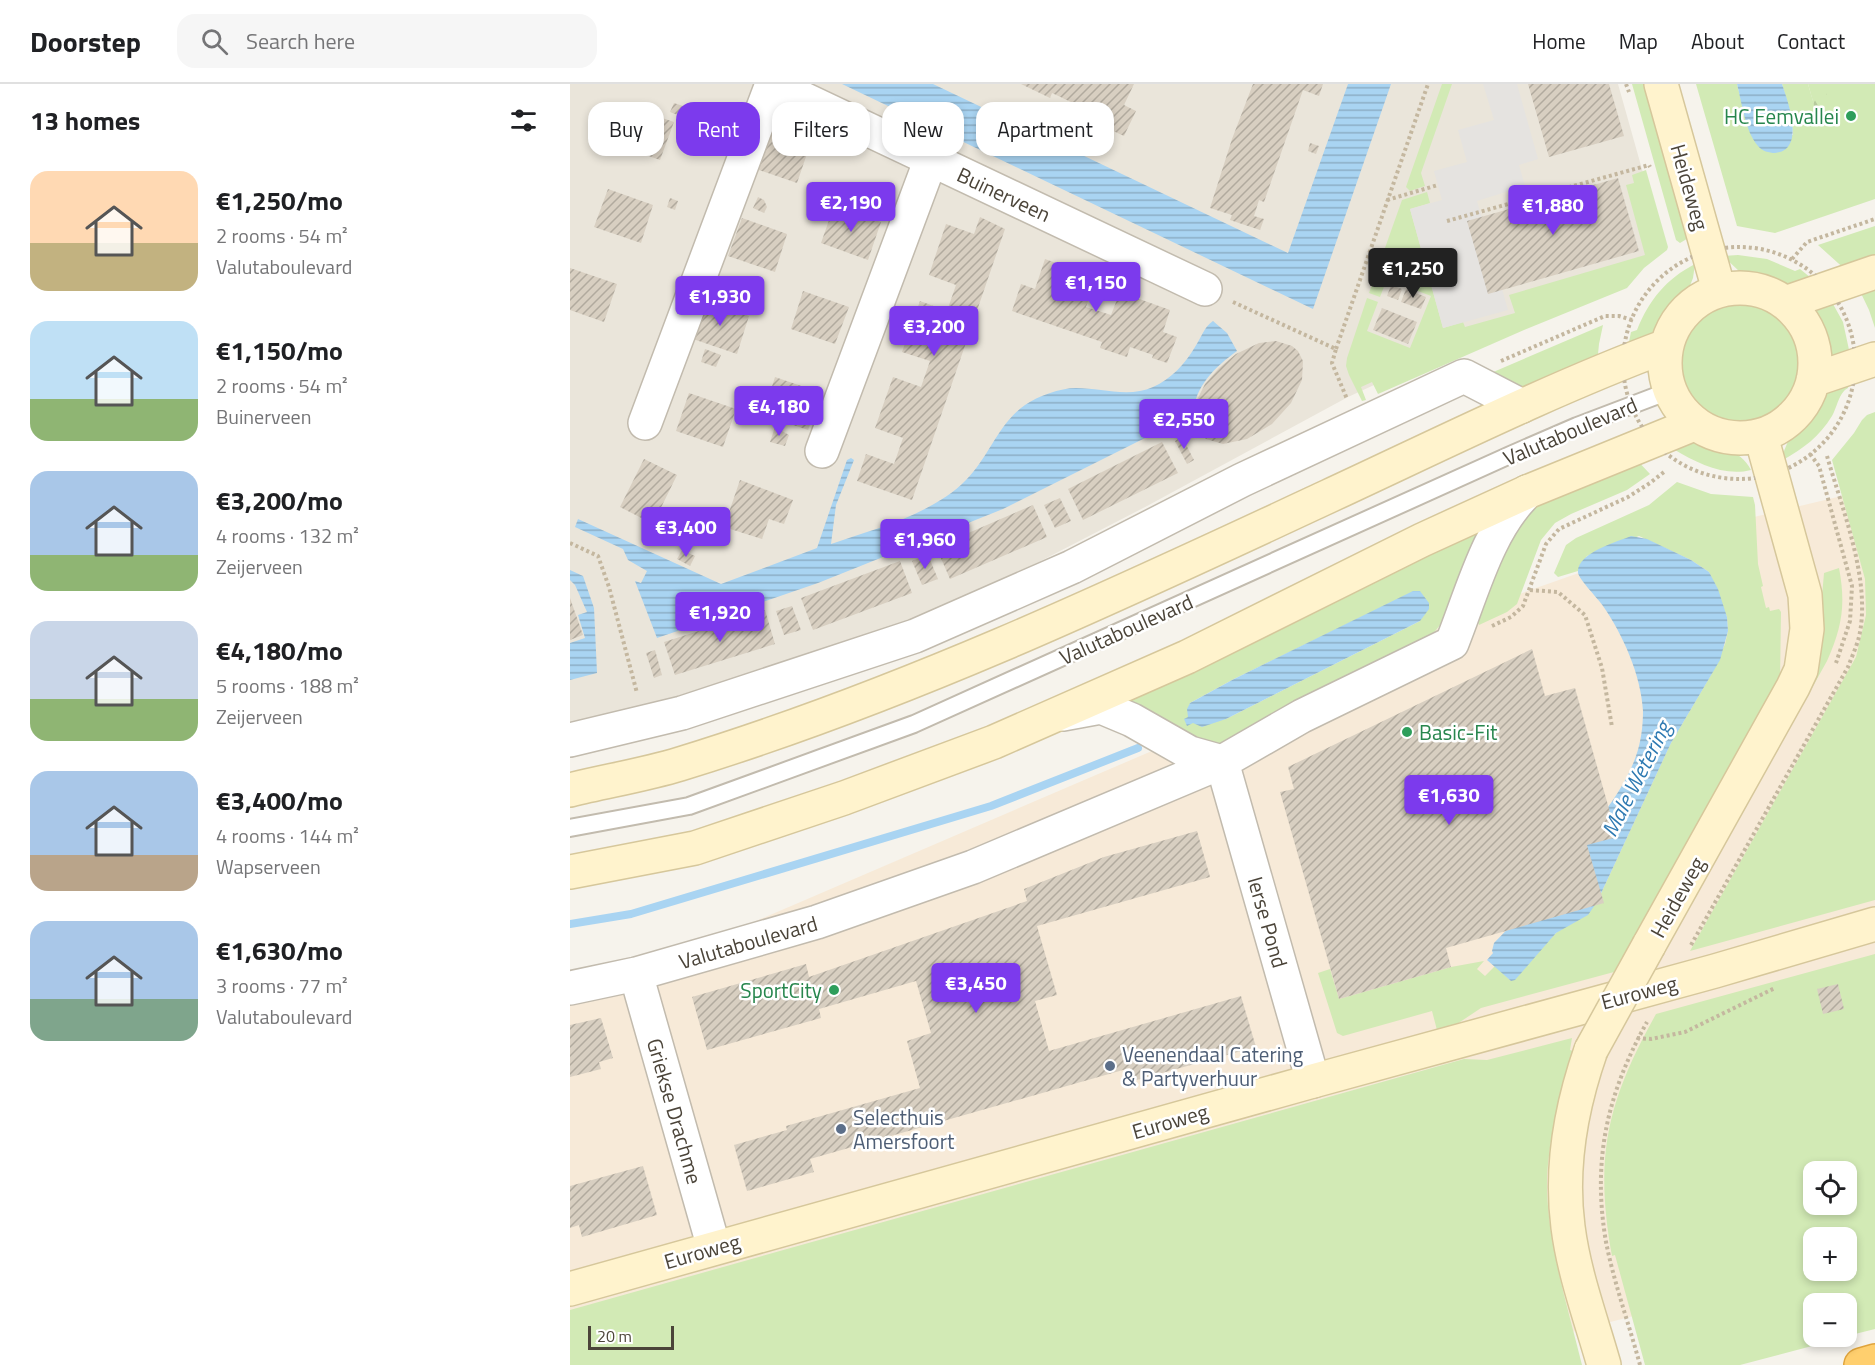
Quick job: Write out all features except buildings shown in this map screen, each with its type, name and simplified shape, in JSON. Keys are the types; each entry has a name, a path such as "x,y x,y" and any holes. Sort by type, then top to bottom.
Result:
{"highway":[{"path":"1861,1365 1875,1361"}],"main road":[{"name":"Heideweg","path":"1661,84 1719,290"},
{"path":"1785,303 1875,272"},
{"path":"1740,287 1761,290 1785,303 1795,311 1806,326 1813,344 1815,362 1813,380 1806,399 1796,414 1781,426 1761,436 1744,439 1711,433 1694,424 1676,404 1669,391 1665,365 1666,346 1673,326 1685,310 1701,298 1719,290 1740,287"},
{"name":"Valutaboulevard","path":"570,790 678,764 882,695 1046,627 1522,406 1606,368 1666,346"},
{"path":"1813,380 1866,362"},
{"name":"Valutaboulevard","path":"570,872 695,848 935,766 1058,715 1187,657 1422,540 1527,492 1694,424"},
{"name":"Heideweg","path":"1604,1365 1579,1277 1568,1227 1566,1160 1576,1098 1591,1050 1801,670 1807,628 1805,595 1761,436"},
{"name":"Euroweg","path":"570,1290 1313,1081 1704,974 1875,924"}],"street":[{"name":"Buinerveen","path":"772,84 1205,289"},
{"path":"645,423 772,84"},
{"path":"822,451 931,159"},
{"path":"570,741 648,721 787,679 915,636 1072,567 1242,480 1464,376"},
{"name":"Valutaboulevard","path":"1464,376 1522,406"},
{"name":"Valutaboulevard","path":"570,988 636,974 817,922 973,867 1222,762 1302,716 1452,643 1497,530 1508,512 1527,492"},
{"name":"Valutaboulevard","path":"1058,715 1101,707 1132,720 1190,753 1222,762"},
{"name":"Ierse Pond","path":"1222,762 1313,1081"},
{"name":"Griekse Drachme","path":"636,974 714,1248"}],"lane":[{"name":"Valutaboulevard","path":"570,828 689,806 914,724 1510,455 1577,426 1669,391"}],"path":[{"path":"1358,425 1332,363 1428,84"},
{"path":"1447,221 1649,165 1652,176"},
{"path":"1387,200 1438,185"},
{"path":"1792,259 1807,242 1875,219"},
{"path":"1464,376 1605,316 1619,316 1632,320 1640,303 1665,274 1690,259 1708,251 1734,247 1755,248 1792,259 1812,271 1829,287 1847,318 1856,348 1866,362 1844,411 1827,438 1810,454"},
{"path":"1205,289 1336,349"},
{"path":"1452,643 1518,613 1530,590 1546,544 1559,529 1628,497 1650,483 1675,459"},
{"path":"570,543 598,556 609,587 640,703 648,721"},
{"path":"1530,590 1558,592 1585,615 1602,668 1612,727"},
{"path":"1628,1037 1651,1039 1685,1032 1713,1020 1734,1007"},
{"path":"1640,1365 1607,1243 1600,1177 1604,1137 1614,1095 1624,1067 1644,1029"}],"shaded area":[{"path":"570,84 1618,84 1665,251 1348,397 1147,506 925,621 687,701 570,725"},
{"path":"1483,84 1517,84 1538,159 1519,165 1525,186 1477,201 1508,310 1443,328 1410,209 1442,200 1434,171 1467,162 1458,130 1494,120"},
{"path":"1875,488 1875,1253 1857,1244 1857,1227 1803,1227 1803,1272 1446,1365 570,1365 570,985 649,967 1508,598 1704,529"}],"green space":[{"path":"1442,84 1452,84 1421,173 1425,186 1410,191 1406,187"},
{"path":"1632,84 1647,84 1690,237 1680,243 1676,240"},
{"path":"1696,84 1737,84 1747,123 1793,135 1791,115 1782,84 1808,84 1818,118 1821,84 1875,84 1875,199 1775,233 1737,226"},
{"path":"1808,84 1824,84 1832,115 1818,119"},
{"path":"1646,170 1668,247 1644,268 1627,288 1378,394 1372,382 1361,387 1366,400 1362,401 1346,366 1367,298 1378,302 1367,331 1410,348 1431,296 1387,279 1380,297 1369,293 1402,200 1427,192 1430,203 1410,209 1443,328 1463,322 1465,327 1515,313 1509,295 1645,255 1626,185 1634,183 1632,175"},
{"path":"1875,226 1875,263 1848,272 1818,245"},
{"path":"1738,255 1767,259 1795,271 1800,269 1816,282 1790,288 1740,272 1723,256"},
{"path":"1695,264 1689,288 1656,332 1650,339 1627,352 1631,332 1637,330 1653,300 1675,276"},
{"path":"1875,279 1875,328 1857,285"},
{"path":"1828,295 1843,322 1851,359 1826,361 1819,332 1808,311"},
{"path":"1739,303 1762,308 1773,313 1782,321 1790,330 1795,341 1800,364 1795,387 1790,398 1782,407 1773,415 1762,420 1739,425 1716,420 1705,415 1696,407 1688,398 1683,387 1678,364 1683,341 1688,330 1696,321 1705,313 1716,308"},
{"path":"1603,325 1597,364 1525,388 1513,387 1491,373"},
{"path":"1851,376 1848,388 1842,393 1832,416 1822,430 1783,460 1791,434 1825,391"},
{"path":"1875,412 1875,900 1690,951 1856,657 1866,615 1865,579 1832,460 1862,420"},
{"path":"1695,440 1734,453 1747,463 1751,470 1731,472 1712,468 1675,450"},
{"path":"1634,457 1650,474 1627,490 1555,523 1541,540 1517,604 1507,612 1479,625 1478,622 1475,623 1502,542 1538,501"},
{"path":"1677,482 1711,494 1753,497 1758,564 1766,608 1769,607 1770,611 1779,609 1781,612 1780,682 1625,959 1622,958 1614,972 1481,1008 1454,1026 1437,1030 1432,1011 1343,1036 1337,1033 1318,973 1330,969 1339,999 1451,967 1484,961 1477,969 1485,976 1495,966 1511,981 1556,933 1597,902 1671,743 1711,675 1725,644 1728,631 1727,617 1709,572 1691,560 1639,536 1587,556 1578,571 1558,577 1554,573 1566,545 1576,538 1649,505"},
{"path":"1487,520 1456,606 1426,642 1231,744 1188,743 1120,697","holes":["1413,592 1420,621 1226,719 1193,723 1188,718 1190,703 1234,679"]},
{"path":"1839,568 1842,605 1832,649 1754,792 1751,790 1818,644 1824,573"},
{"path":"1875,954 1875,1329 1857,1334 1857,1293 1803,1293 1803,1347 1808,1347 1740,1365 1645,1365 1615,1255 1612,1256 1604,1188 1609,1130 1626,1075 1656,1014"},
{"path":"1572,1038 1570,1050 1573,1051 1559,1102 1549,1156 1547,1190 1555,1256 1582,1365 570,1365 570,1310 1464,1059 1487,1060"}],"water":[{"path":"842,84 933,84 976,104 976,148 964,142 964,102 882,103"},
{"path":"1348,84 1391,84 1313,309 993,156 1084,156 1288,253"},
{"path":"1737,84 1782,84 1792,124 1790,143 1784,150 1770,153 1758,146 1747,125"},
{"path":"1213,321 1227,333 1237,351 1221,364 1202,386 1193,414 1003,509 818,583 657,638 635,581 641,583 647,571 628,560 623,549 575,527 578,519 721,584 817,548 847,460 851,458 854,460 836,505 831,544 903,519 953,492 974,471 1016,413 1036,399 1070,388 1134,392 1160,384 1182,365 1205,329"},
{"name":"Male Wetering","path":"1631,536 1647,539 1691,560 1709,572 1718,589 1727,617 1728,631 1720,660 1671,743 1597,902 1588,915 1556,933 1515,980 1511,981 1487,960 1493,953 1494,943 1544,890 1600,817 1627,777 1638,751 1643,711 1635,670 1624,642 1610,617 1578,573 1579,566 1590,554"},
{"path":"570,570 583,576 594,608 597,673 570,680 570,643 585,638 578,615 587,612 575,585 570,580"},
{"path":"1413,591 1420,591 1429,603 1429,609 1420,621 1226,719 1202,727 1193,723 1187,726 1184,719 1188,717 1187,709 1190,703"}],"waterway":[{"path":"570,924 631,914 991,806 1138,748"}],"place":[{"name":"HC Eemvallei","path":"1851,116"},
{"name":"Basic-Fit","path":"1407,732"},
{"name":"SportCity","path":"834,990"},
{"name":"Veenendaal Catering & Partyverhuur","path":"1110,1066"},
{"name":"Selecthuis Amersfoort","path":"841,1129"}]}
